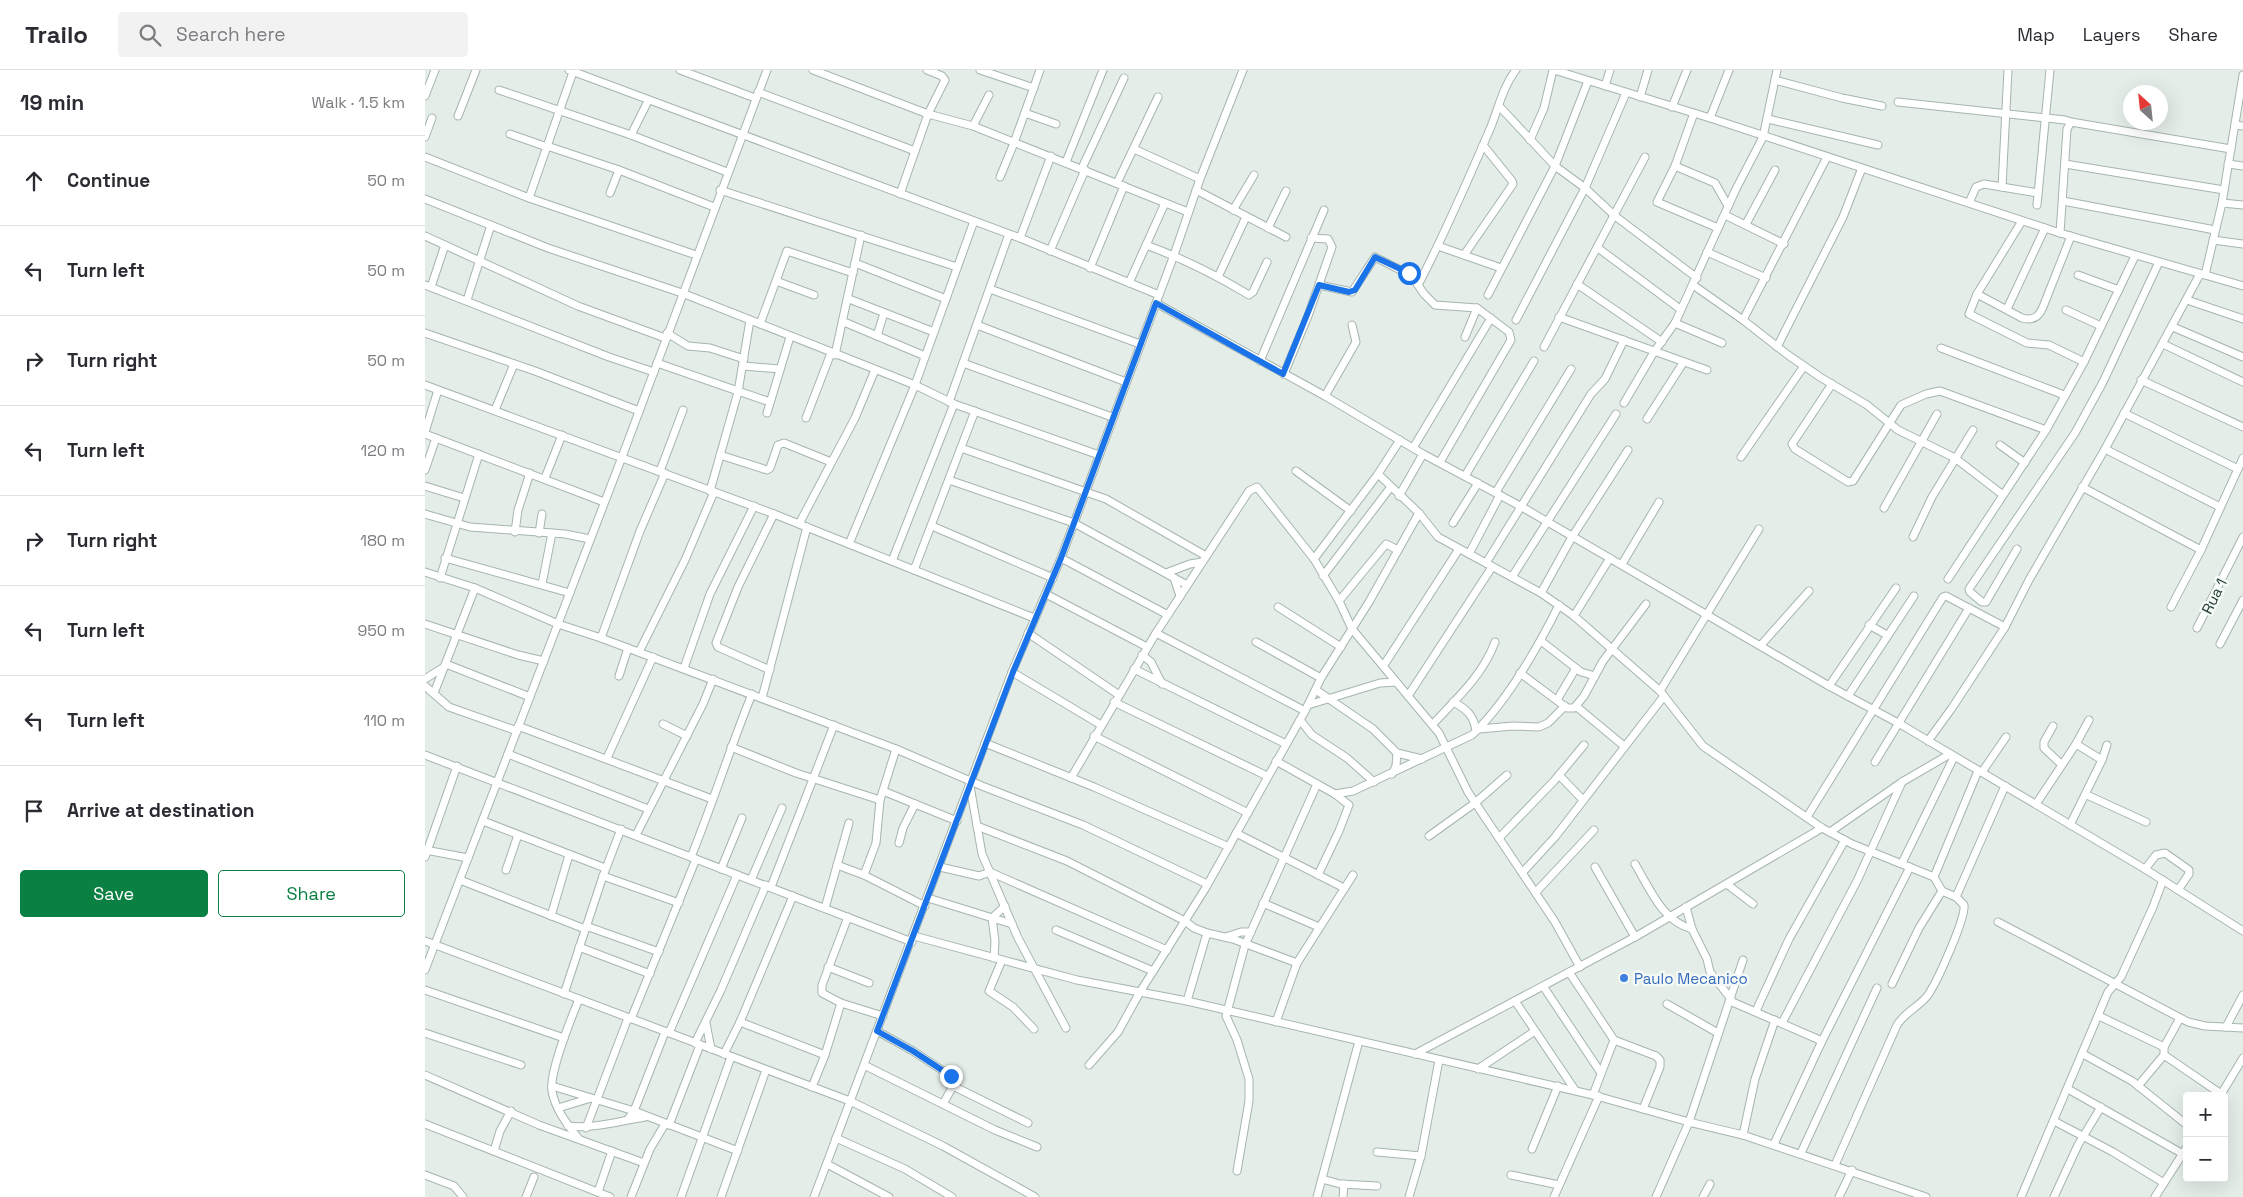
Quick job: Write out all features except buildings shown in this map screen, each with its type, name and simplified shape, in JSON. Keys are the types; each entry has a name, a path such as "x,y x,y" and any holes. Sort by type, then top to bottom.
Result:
{"street":[{"path":"425,96 435,70"},
{"path":"458,116 476,70"},
{"path":"680,70 915,151"},
{"path":"425,970 622,458 720,190 767,70"},
{"path":"813,70 928,114 973,126 1188,212"},
{"path":"900,194 928,114 945,80 942,76 930,70"},
{"path":"980,70 1034,88"},
{"path":"1000,177 1041,70"},
{"path":"1065,162 1103,70"},
{"path":"815,1197 985,743 1034,618 1053,578 1074,524 1112,417 1174,255 1200,179 1243,70"},
{"path":"1507,70 1509,81"},
{"path":"1418,285 1438,246 1500,107 1509,81 1516,70"},
{"path":"1530,140 1544,108 1554,70 1710,118 1763,137 2045,228 2135,256 2243,286"},
{"path":"1605,86 1610,70"},
{"path":"1640,97 1648,70"},
{"path":"1672,107 1687,70"},
{"path":"1710,118 1729,70"},
{"path":"1624,403 1654,352 1675,323 1680,308 1695,281 1728,206 1763,137 1777,70"},
{"path":"2001,187 2008,70"},
{"path":"2037,205 2047,118 2050,70"},
{"path":"529,198 571,71 741,136 1020,238 1129,283 1260,362 1325,396 1423,454 1522,506 1829,686 1900,724 2145,869 2243,931"},
{"path":"1928,741 2005,627 2029,580 2105,449 2141,380 2203,275 2222,202 2243,75"},
{"path":"1050,251 1124,78"},
{"path":"1775,80 1842,98 1882,106"},
{"path":"1488,295 1555,166 1588,81"},
{"path":"499,90 631,135 727,172"},
{"path":"1516,320 1585,188 1626,93"},
{"path":"973,126 989,95"},
{"path":"1089,268 1134,149 1159,97"},
{"path":"631,135 648,101"},
{"path":"1898,102 2047,118 2231,150"},
{"path":"1500,107 1555,166 1585,188 1615,216 1743,320 1803,366 1867,405 1888,424 1955,458 2003,495"},
{"path":"1025,113 1056,124"},
{"path":"1694,113 1675,166 1657,202 1718,228"},
{"path":"425,137 432,118"},
{"path":"1768,119 1879,145"},
{"path":"2060,232 2067,129 2071,122"},
{"path":"2235,125 2243,126"},
{"path":"510,134 619,170 714,207"},
{"path":"1464,255 1513,184 1513,181 1483,145"},
{"path":"1134,149 1200,179"},
{"path":"1020,238 1051,156"},
{"path":"425,157 529,198 696,255"},
{"path":"1544,347 1645,157"},
{"path":"1743,320 1784,244 1827,157"},
{"path":"2065,164 2224,190"},
{"path":"2228,164 2243,166"},
{"path":"1675,166 1715,183 1728,206"},
{"path":"1777,346 1843,217 1862,168"},
{"path":"611,193 619,170"},
{"path":"1746,224 1775,170"},
{"path":"1233,210 1254,175"},
{"path":"1969,203 1976,187 1984,184 2038,193"},
{"path":"720,190 957,267"},
{"path":"1196,190 1286,237"},
{"path":"1268,228 1286,191"},
{"path":"425,199 548,248 682,293 915,386 952,403 1099,455"},
{"path":"2063,201 2215,230"},
{"path":"2222,202 2243,205"},
{"path":"1129,283 1165,204"},
{"path":"1260,362 1324,210"},
{"path":"1725,214 1784,244"},
{"path":"1219,277 1246,216"},
{"path":"2022,220 1968,312 1970,316 2027,343 2049,345 2083,362"},
{"path":"849,544 915,386 975,221"},
{"path":"467,300 481,262 491,225"},
{"path":"2007,309 2045,228"},
{"path":"892,561 952,403 963,363 1009,234"},
{"path":"806,418 833,354 844,322 861,235"},
{"path":"425,236 578,306 666,336 688,346 710,348 743,363 780,369"},
{"path":"1977,294 2027,319 2039,315 2071,236"},
{"path":"1283,374 1319,285 1332,244 1328,239 1311,238"},
{"path":"2213,240 2243,244"},
{"path":"445,245 428,286 653,372"},
{"path":"1146,245 1174,255 1251,295 1267,262"},
{"path":"1438,246 1501,268"},
{"path":"1598,248 1680,308"},
{"path":"760,324 787,251 853,273"},
{"path":"1707,252 1766,278"},
{"path":"1948,579 2025,464 2045,430 2083,362 2135,256"},
{"path":"1319,285 1349,292 1355,290 1375,257 1409,273 1424,294 1438,306 1477,308 1509,332 1511,340 1440,462"},
{"path":"2017,549 1986,602 1982,602 1970,592 1969,589 2002,538 2075,433 2103,382 2159,262"},
{"path":"855,263 946,299"},
{"path":"2078,275 2119,290"},
{"path":"776,281 813,295"},
{"path":"1577,284 1662,342"},
{"path":"990,290 1140,344"},
{"path":"849,299 934,332"},
{"path":"2187,300 2243,319"},
{"path":"1465,337 1477,308"},
{"path":"2066,310 2101,326"},
{"path":"877,336 884,314"},
{"path":"1559,316 1683,363 1707,370"},
{"path":"1413,448 1491,318"},
{"path":"639,652 685,560 712,492 720,454 739,392 750,320"},
{"path":"844,322 925,356"},
{"path":"1675,323 1722,343"},
{"path":"977,325 1126,382"},
{"path":"1325,396 1356,342 1352,325"},
{"path":"2173,327 2243,357"},
{"path":"425,333 639,411"},
{"path":"767,413 790,337"},
{"path":"1408,696 1591,394 1605,379 1624,340"},
{"path":"2163,344 2243,382"},
{"path":"1941,348 2064,396"},
{"path":"1465,476 1534,361"},
{"path":"657,363 770,402"},
{"path":"963,363 1112,417"},
{"path":"1647,419 1683,363"},
{"path":"495,410 513,364"},
{"path":"1741,456 1803,366"},
{"path":"1469,554 1498,494 1571,369"},
{"path":"799,524 855,418 875,370"},
{"path":"2141,380 2243,427"},
{"path":"1832,384 1793,442 1795,449 1848,482 1852,482 1903,403 1933,391 1940,391 2045,430"},
{"path":"425,385 754,506 1034,618"},
{"path":"438,390 425,433 604,502"},
{"path":"601,638 663,472 683,410"},
{"path":"914,570 975,411"},
{"path":"2124,413 2238,469"},
{"path":"1512,578 1616,414"},
{"path":"1884,508 1923,442 1937,414"},
{"path":"1913,537 1932,497 1973,430"},
{"path":"545,478 561,436"},
{"path":"425,470 436,438"},
{"path":"1314,558 1378,474 1400,440"},
{"path":"720,454 767,470 770,468 777,446 783,443 831,462"},
{"path":"2000,445 2025,464"},
{"path":"961,448 1086,490 1106,499 1204,559"},
{"path":"2105,449 2220,507"},
{"path":"1541,592 1628,450"},
{"path":"440,578 479,454"},
{"path":"1399,496 1423,454"},
{"path":"2171,607 2201,550 2243,458"},
{"path":"1296,471 1351,511"},
{"path":"515,532 518,510 530,473"},
{"path":"1378,474 1390,488 1419,513 1434,534 1512,578 1541,592 1574,616 1662,694 1703,746 1829,832 1934,877 1942,891 1956,897 1964,905 1961,924 1938,975 1928,994 1901,1017 1835,1164"},
{"path":"949,480 1074,524 1187,585"},
{"path":"1453,523 1478,483"},
{"path":"425,486 464,498"},
{"path":"1071,778 1133,669 1167,615 1249,491 1256,487 1261,490 1314,558 1339,601 1352,629 1433,724 1448,748 1475,803 1536,892 1580,966"},
{"path":"2082,487 2201,550"},
{"path":"1323,576 1390,488"},
{"path":"1622,564 1659,502"},
{"path":"684,668 722,567 754,506"},
{"path":"1089,1065 1117,1032 1185,921 1307,708 1321,678 1399,550 1419,513"},
{"path":"425,514 456,525 515,532 573,535 590,540"},
{"path":"539,533 542,514"},
{"path":"770,670 718,647 716,643 738,587 774,514"},
{"path":"932,526 1053,578"},
{"path":"762,698 807,528"},
{"path":"1523,872 1555,837 1662,694 1759,529"},
{"path":"542,584 553,534"},
{"name":"Rua 1","path":"2197,628 2243,537"},
{"path":"1339,601 1386,544 1399,550"},
{"path":"1384,666 1459,549"},
{"path":"445,558 570,593"},
{"path":"1061,558 1167,615"},
{"path":"1574,616 1610,558"},
{"path":"1166,573 1204,559"},
{"path":"425,572 475,588 558,624 684,668 895,749 970,782 1083,825 1207,884"},
{"path":"1174,578 1180,596"},
{"path":"435,692 475,588"},
{"path":"1829,686 1896,588"},
{"path":"1761,645 1809,591"},
{"path":"1046,594 1147,647"},
{"path":"1848,696 1914,596"},
{"path":"1807,817 1875,710 1943,596 2005,627"},
{"path":"2220,644 2243,600"},
{"path":"1519,673 1565,706 1571,709 1577,706 1612,648 1646,604"},
{"path":"1335,794 1353,791 1392,774 1448,748 1478,730 1505,697 1541,641 1559,605"},
{"path":"1278,607 1341,647"},
{"path":"1875,762 1900,724 1969,608"},
{"path":"425,624 518,655 544,660"},
{"path":"1869,625 1887,635"},
{"path":"1028,633 1119,695"},
{"path":"1156,633 1307,708 1380,683 1396,682"},
{"path":"1541,641 1581,672 1595,676"},
{"path":"1256,642 1321,678"},
{"path":"1433,724 1485,666 1495,642"},
{"path":"619,676 628,648"},
{"path":"1142,655 1151,662 1162,684"},
{"path":"607,758 653,657"},
{"path":"425,679 445,666"},
{"path":"445,666 530,698"},
{"path":"1557,700 1576,668"},
{"path":"1133,669 1286,744"},
{"path":"1013,672 1101,725"},
{"path":"636,835 687,736 713,679"},
{"path":"425,686 435,692 449,707 607,758 712,798"},
{"path":"1316,690 1373,729 1397,753 1422,759"},
{"path":"586,1128 593,1099 650,974 679,903 712,798 752,694"},
{"path":"1114,702 1267,776"},
{"path":"1453,702 1468,712 1478,730"},
{"path":"1478,730 1513,726 1539,727 1548,722 1565,706"},
{"path":"1577,706 1624,746"},
{"path":"1300,720 1313,735 1347,758 1374,782"},
{"path":"2035,804 2076,744 2089,720"},
{"path":"663,724 687,736"},
{"path":"631,1197 653,1143 667,1124 706,1022 768,886 834,725"},
{"path":"2053,726 2044,742 2044,748 2061,764"},
{"path":"1095,736 1248,813"},
{"path":"1934,877 1980,771 2006,737"},
{"path":"985,743 1071,778 1229,847"},
{"path":"2076,744 2102,760"},
{"path":"1499,838 1559,775 1584,745"},
{"path":"2070,825 2087,795 2107,745"},
{"path":"731,747 813,778 880,800"},
{"path":"864,876 875,843 880,800 895,749"},
{"path":"726,760 744,752"},
{"path":"1392,774 1396,766 1397,753"},
{"path":"425,754 721,869 848,917 913,939 1077,980 1187,1001 1575,1090 1774,1144 1926,1197"},
{"path":"508,754 648,809"},
{"path":"1829,832 1902,782 1952,755"},
{"path":"1902,863 1952,755"},
{"path":"1276,761 1335,794 1349,805"},
{"path":"457,766 426,852 468,858"},
{"path":"1429,836 1475,803 1507,775"},
{"path":"1559,775 1583,800"},
{"path":"970,782 979,846 1012,924 1066,1028"},
{"path":"1743,1135 1755,1079 1779,1022 1872,851 1902,782"},
{"path":"1237,1171 1249,1101 1249,1080 1237,1040 1226,1018 1227,1010 1245,945 1317,784"},
{"path":"1956,897 2005,786"},
{"path":"883,791 957,821"},
{"path":"1318,875 1339,831 1353,791"},
{"path":"2087,795 2146,822"},
{"path":"899,843 903,828 915,804"},
{"path":"751,880 782,808"},
{"path":"721,869 743,818"},
{"path":"483,821 605,868"},
{"path":"825,908 849,823"},
{"path":"977,826 1060,858 1185,921 1194,928 1297,963"},
{"path":"1415,1054 1635,937 1822,828"},
{"path":"564,994 605,868 621,829"},
{"path":"1536,892 1594,830"},
{"path":"1237,833 1344,888"},
{"path":"506,870 518,835"},
{"path":"1756,1011 1789,939 1845,840"},
{"path":"2145,869 2156,855 2165,852 2189,870 2178,890"},
{"path":"551,916 569,855"},
{"path":"1635,864 1668,918 1681,926 1692,929"},
{"path":"837,865 925,906"},
{"path":"939,867 974,875 985,875 990,872"},
{"path":"1595,867 1635,937"},
{"path":"1774,1144 1822,1041 1910,867"},
{"path":"990,872 1167,950"},
{"path":"628,1119 634,1111 737,875"},
{"path":"1276,1022 1297,963 1353,875"},
{"path":"603,876 679,903"},
{"path":"460,880 551,916 659,952"},
{"path":"2021,1197 2110,989 2121,977 2153,907 2163,880"},
{"path":"1727,885 1753,904"},
{"path":"1892,984 1919,928 1942,891"},
{"path":"681,1197 703,1139 727,1055 793,896"},
{"path":"928,898 1012,924"},
{"path":"1263,903 1319,927"},
{"path":"992,918 1005,906"},
{"path":"1686,907 1692,929 1707,959 1710,972 1730,1000 1822,1041"},
{"path":"848,917 821,990 825,995 841,1003 883,1016"},
{"path":"992,918 995,941 994,958"},
{"path":"1998,922 2180,1018 2197,1025 2243,1028"},
{"path":"1056,930 1153,971"},
{"path":"1226,938 1238,933 1251,932"},
{"path":"1187,1001 1207,933"},
{"path":"425,941 850,1101 943,1146 1035,1197"},
{"path":"579,947 650,974"},
{"path":"1002,960 989,991 1013,1007 1034,1029"},
{"path":"1656,1197 1689,1122 1743,960"},
{"path":"828,967 869,983"},
{"path":"1569,972 1614,1040 1657,1056 1660,1060 1660,1068 1643,1109"},
{"path":"1543,986 1601,1073"},
{"path":"1801,1153 1877,988"},
{"path":"425,990 564,1038"},
{"path":"2226,1026 2243,995"},
{"path":"578,1138 568,1126 558,1108 552,1086 564,1038 579,999"},
{"path":"1515,1001 1575,1090"},
{"path":"812,1087 825,1055 841,1003"},
{"path":"1667,1004 1718,1033"},
{"path":"2099,1016 2164,1051 2216,1092"},
{"path":"2138,1086 2164,1051 2180,1018"},
{"path":"706,1022 711,1049"},
{"path":"740,1022 825,1055"},
{"path":"877,1031 949,1074 952,1078 953,1086 943,1104"},
{"path":"1478,1069 1535,1031"},
{"path":"425,1034 521,1065"},
{"path":"1554,1197 1596,1096 1601,1073 1614,1040"},
{"path":"1317,1197 1359,1041"},
{"path":"2083,1054 2138,1086 2183,1122"},
{"path":"2222,1092 2243,1058"},
{"path":"1409,1197 1421,1156 1439,1060"},
{"path":"864,1064 995,1130 1037,1147"},
{"path":"721,1197 766,1070"},
{"path":"425,1075 511,1111 539,1125 644,1163"},
{"path":"552,1086 634,1111 738,1151"},
{"path":"953,1086 1028,1123"},
{"path":"1532,1149 1558,1086"},
{"path":"2068,1089 2183,1149"},
{"path":"558,1108 593,1099"},
{"path":"2054,1197 2084,1136 2101,1107"},
{"path":"494,1151 500,1131 511,1111"},
{"path":"568,1126 586,1128 628,1119 648,1117"},
{"path":"2054,1121 2084,1136 2164,1183"},
{"path":"425,1124 610,1197"},
{"path":"836,1138 905,1169 951,1197"},
{"path":"598,1192 612,1151"},
{"path":"1377,1152 1421,1156"},
{"path":"2155,1197 2183,1153"},
{"path":"827,1164 889,1197"},
{"path":"1839,1197 1852,1170"},
{"path":"425,1175 453,1186 463,1197"},
{"path":"1511,1175 1559,1185"},
{"path":"526,1197 534,1177"},
{"path":"1323,1179 1345,1184 1377,1186"},
{"path":"1343,1197 1345,1184"},
{"path":"1703,1197 1709,1184"}],"place":[{"name":"Paulo Mecanico","path":"1624,978"}],"route":[{"path":"951,1076 920,1055 877,1031 1034,618 1061,558 1156,303 1283,374 1319,285 1349,292 1355,290 1375,257 1409,273"}]}
